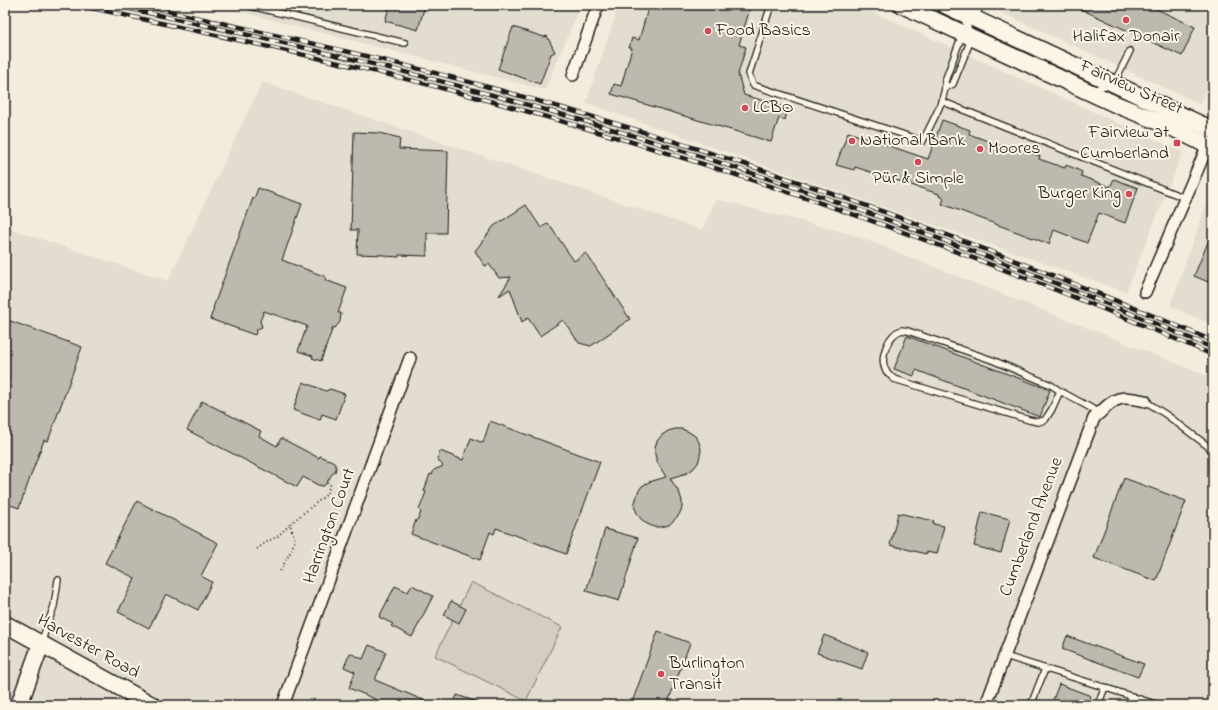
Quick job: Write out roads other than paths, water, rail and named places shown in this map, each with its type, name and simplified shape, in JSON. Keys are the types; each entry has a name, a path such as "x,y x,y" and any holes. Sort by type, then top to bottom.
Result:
{"main road":[{"name":"Fairview Street","path":"902,5 979,30 1114,83 1212,138"},
{"name":"Fairview Street","path":"952,8 979,30 1088,91 1115,104 1169,126 1212,138"},
{"name":"Harvester Road","path":"5,624 152,705"},
{"path":"19,705 41,644"}],"street":[{"path":"573,75 598,5"},
{"path":"1145,292 1212,138"},
{"name":"Harrington Court","path":"283,705 410,358"},
{"name":"Cumberland Avenue","path":"986,705 1094,418 1115,400 1128,397 1145,401"}],"lane":[{"path":"246,5 405,43"},
{"path":"771,5 749,74 753,85 924,141 941,101 945,88 944,81 979,30"},
{"path":"945,88 953,84 979,30"},
{"path":"1088,91 1114,83 1130,51"},
{"path":"941,101 1185,198"},
{"path":"1060,391 1045,420 1038,422 1029,420 894,379 885,369 884,360 886,349 890,340 902,330 928,336 992,360 1051,385 1100,413"},
{"path":"1145,401 1168,416 1213,450"},
{"path":"41,644 54,606 58,580"},
{"path":"1004,656 1158,705"},
{"path":"1031,705 1045,669"},
{"path":"1098,705 1105,688"},
{"path":"1129,705 1132,696"}],"railway":[{"path":"78,5 390,75 534,113 632,142 731,173 926,240 1118,315 1213,355"},
{"path":"112,5 401,71 588,122 679,150 769,179 948,242 1125,311 1213,348"},
{"path":"141,5 320,45 454,78 590,116 681,144 771,173 949,236 1037,269 1213,341"}],"place":[{"name":"Halifax Donair","path":"1126,20"},
{"name":"Food Basics","path":"708,31"},
{"name":"LCBO","path":"745,108"},
{"name":"National Bank","path":"852,141"},
{"name":"Fairview at Cumberland","path":"1177,143"},
{"name":"Moores","path":"980,149"},
{"name":"Pür & Simple","path":"918,162"},
{"name":"Burger King","path":"1129,194"},
{"name":"Burlington Transit","path":"661,674"}]}
